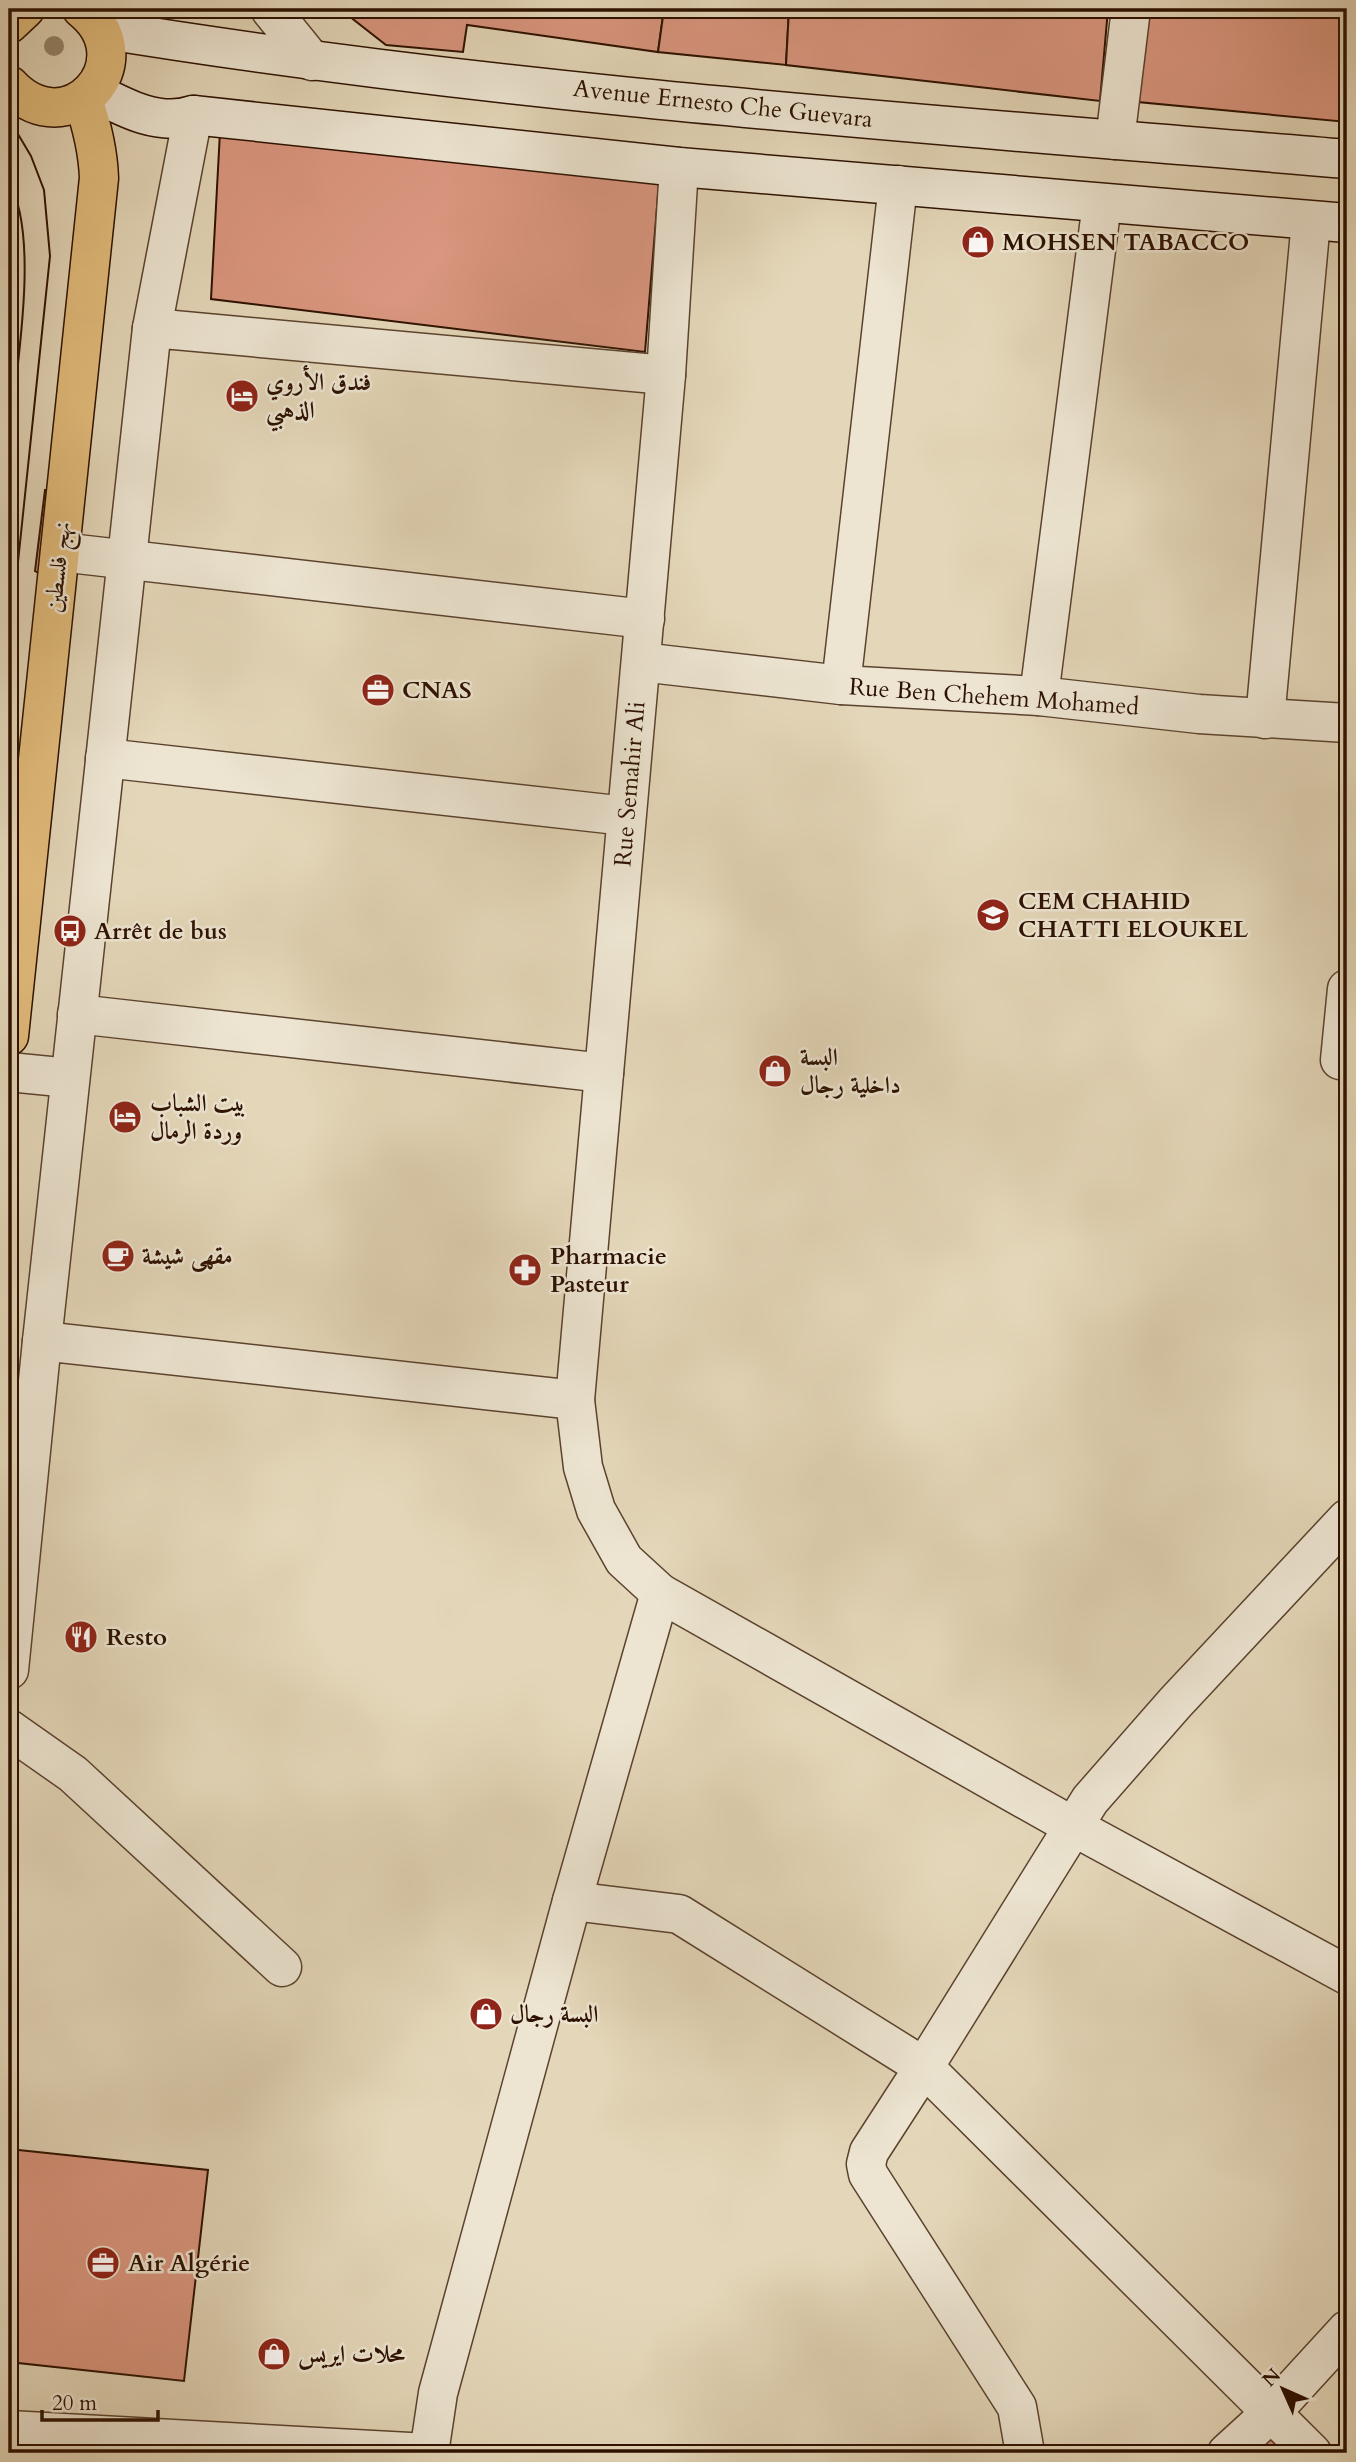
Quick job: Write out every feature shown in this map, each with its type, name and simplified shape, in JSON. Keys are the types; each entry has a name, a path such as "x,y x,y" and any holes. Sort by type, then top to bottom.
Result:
{"main road":[{"path":"9,24 25,9"},
{"path":"9,85 19,97 34,105 51,109 67,107 88,95 102,77 107,61 106,45 92,16"},
{"name":"نهج فلسطين","path":"9,1036 99,178 99,155 88,95"}],"street":[{"path":"270,9 312,61"},
{"path":"1115,139 1131,9"},
{"name":"Avenue Ernesto Che Guevara","path":"92,16 312,61 718,106 1347,159"},
{"path":"88,95 145,115 181,119 193,116 680,167 1329,222 1265,719"},
{"path":"9,1670 152,328 193,116"},
{"name":"Rue Semahir Ali","path":"680,167 666,375 575,1400 583,1467 596,1510 624,1560 660,1593 1074,1826 1347,1975"},
{"path":"841,685 898,185"},
{"path":"1039,696 1102,203"},
{"path":"152,328 666,375"},
{"path":"60,552 645,619"},
{"name":"Rue Ben Chehem Mohamed","path":"641,662 841,685 1039,696 1130,708 1347,723"},
{"path":"105,758 626,816"},
{"path":"1347,989 1340,1060 1347,1060"},
{"path":"77,1014 604,1073"},
{"path":"9,1072 70,1078"},
{"path":"42,1341 575,1400"},
{"path":"1025,2453 1017,2407 868,2174 866,2164 869,2152 1090,1800 1175,1703 1347,1519"},
{"path":"9,2430 428,2453 438,2393 572,1901 660,1593"},
{"path":"9,1730 73,1774 282,1967"},
{"path":"572,1901 678,1914 924,2067 1312,2453"},
{"path":"1227,2453 1272,2412 1347,2330"}],"building":[{"path":"340,9 664,9 658,52 467,25 463,52 386,45"},
{"path":"664,9 789,9 786,65 658,52"},
{"path":"789,9 1108,9 1100,101 786,65"},
{"path":"1149,9 1347,9 1347,122 1138,102"},
{"path":"220,132 659,183 645,352 211,299"},
{"path":"47,490 42,575 35,571"},
{"name":"Air Algérie","path":"9,2149 208,2170 184,2381 9,2362"},
{"path":"1273,2437 1289,2453 1253,2453"}],"tram line":[{"path":"9,119 31,156 44,190 50,256 9,648"},
{"path":"9,182 18,207 25,271 9,441"}],"place":[{"name":"MOHSEN TABACCO","path":"978,242"},
{"name":"فندق الأروي الذهبي","path":"242,396"},
{"name":"CNAS","path":"378,690"},
{"name":"CEM CHAHID CHATTI ELOUKEL","path":"993,915"},
{"name":"Arrêt de bus","path":"70,931"},
{"name":"البسة داخلية رجال","path":"775,1071"},
{"name":"بيت الشباب وردة الرمال","path":"125,1117"},
{"name":"مقهى شيشة","path":"118,1256"},
{"name":"Pharmacie Pasteur","path":"525,1270"},
{"name":"Resto","path":"81,1637"},
{"name":"البسة رجال","path":"486,2014"},
{"name":"Air Algérie","path":"103,2263"},
{"name":"محلات ايريس","path":"274,2354"}]}
